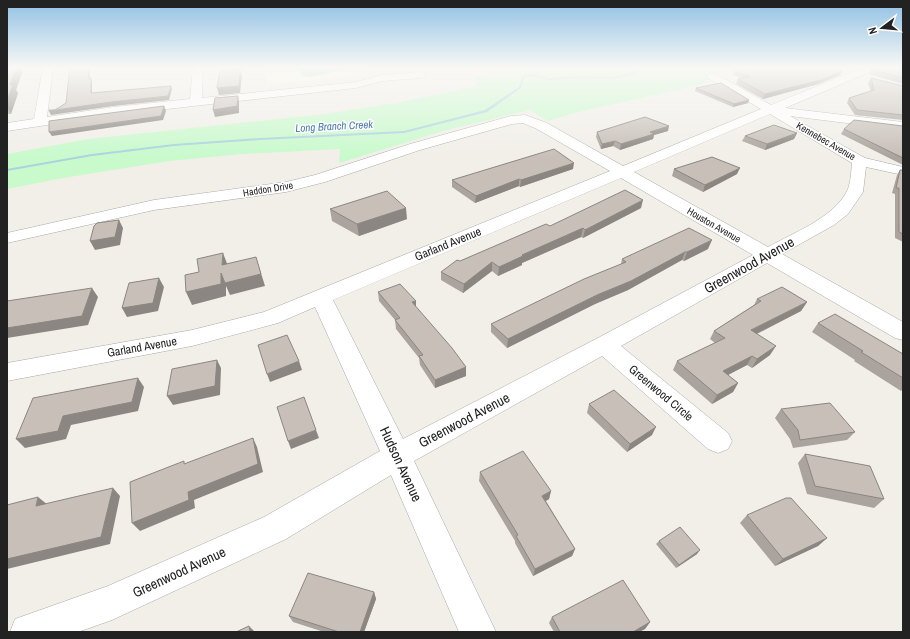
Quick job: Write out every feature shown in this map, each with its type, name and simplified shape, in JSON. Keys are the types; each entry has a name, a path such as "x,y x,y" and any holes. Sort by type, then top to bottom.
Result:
{"street":[{"path":"40,121 44,97"},
{"path":"196,97 196,101"},
{"path":"7,128 40,121 241,97"},
{"name":"Kennebec Avenue","path":"749,97 860,161 903,171"},
{"name":"Garland Avenue","path":"7,372 192,338 270,318 803,97"},
{"path":"772,110 903,126"},
{"name":"Houston Avenue","path":"525,119 542,126 903,332"},
{"name":"Haddon Drive","path":"7,238 154,205 286,187 320,179 463,133 511,120 525,119"},
{"name":"Greenwood Avenue","path":"28,632 112,602 275,528 397,456 604,345 828,222 842,210 855,192 860,161"},
{"name":"Hudson Avenue","path":"321,298 397,456 478,632"},
{"name":"Greenwood Circle","path":"604,345 718,441"}],"green space":[{"path":"425,97 647,97 578,112 548,121 530,110 443,131 339,163 340,149 242,154 169,161 63,178 7,189 7,154 88,139 325,114"}],"building":[{"path":"67,97 160,97 49,111 55,110 66,103"},
{"path":"238,97 237,106 213,110 215,98"},
{"path":"717,97 744,97 749,100 734,104"},
{"path":"903,97 903,115 857,110 849,98"},
{"path":"164,106 161,116 49,132 49,121"},
{"path":"645,117 669,126 650,132 654,134 621,144 615,141 602,144 597,132"},
{"path":"854,120 903,126 903,158 844,129"},
{"path":"774,125 797,133 767,144 745,136"},
{"path":"554,149 574,163 521,180 519,179 476,196 452,180"},
{"path":"712,157 740,168 705,185 674,169"},
{"path":"900,170 903,170 903,234 899,232 899,188 896,188"},
{"path":"625,190 643,200 585,230 583,228 499,267 492,262 464,284 441,272 457,260 460,261 546,224 550,226"},
{"path":"387,191 406,208 357,224 330,209"},
{"path":"119,220 115,237 90,241 94,226 97,223"},
{"path":"689,228 712,240 685,252 631,281 597,295 508,339 491,324 584,279 626,262 622,259"},
{"path":"223,253 222,265 256,257 261,274 225,283 221,273 221,284 186,292 185,275 199,272 197,259"},
{"path":"159,278 153,303 122,308 129,283"},
{"path":"400,284 416,301 412,302 452,348 466,367 435,380 419,356 423,355 395,320 400,318 378,292"},
{"path":"782,287 807,302 751,330 776,346 757,359 752,356 723,371 738,383 717,395 677,361 725,338 714,331 761,301 757,299"},
{"path":"92,288 82,316 7,328 7,301"},
{"path":"835,314 903,354 903,378 818,323"},
{"path":"287,335 299,361 267,374 258,345"},
{"path":"217,360 215,386 167,396 172,369"},
{"path":"138,378 132,402 63,416 58,431 16,439 33,398"},
{"path":"614,390 656,427 630,444 589,404"},
{"path":"304,397 316,430 288,441 277,407"},
{"path":"830,403 855,432 800,440 798,430 781,409"},
{"path":"253,438 258,464 188,492 189,500 132,523 130,482 184,461 184,464"},
{"path":"523,451 551,491 542,496 575,549 535,569 516,536 518,535 480,472"},
{"path":"805,454 870,466 884,499 815,486"},
{"path":"113,488 101,537 7,559 7,505 38,497 36,506"},
{"path":"786,498 791,498 827,538 783,559 747,515"},
{"path":"680,527 700,550 679,565 659,541"},
{"path":"308,573 374,592 360,632 339,632 289,616"},
{"path":"623,580 650,622 633,632 560,632 552,617"},
{"path":"249,626 250,632 236,632"}],"waterway":[{"name":"Long Branch Creek","path":"7,170 92,155 174,145 404,132 486,111 506,97"}]}
